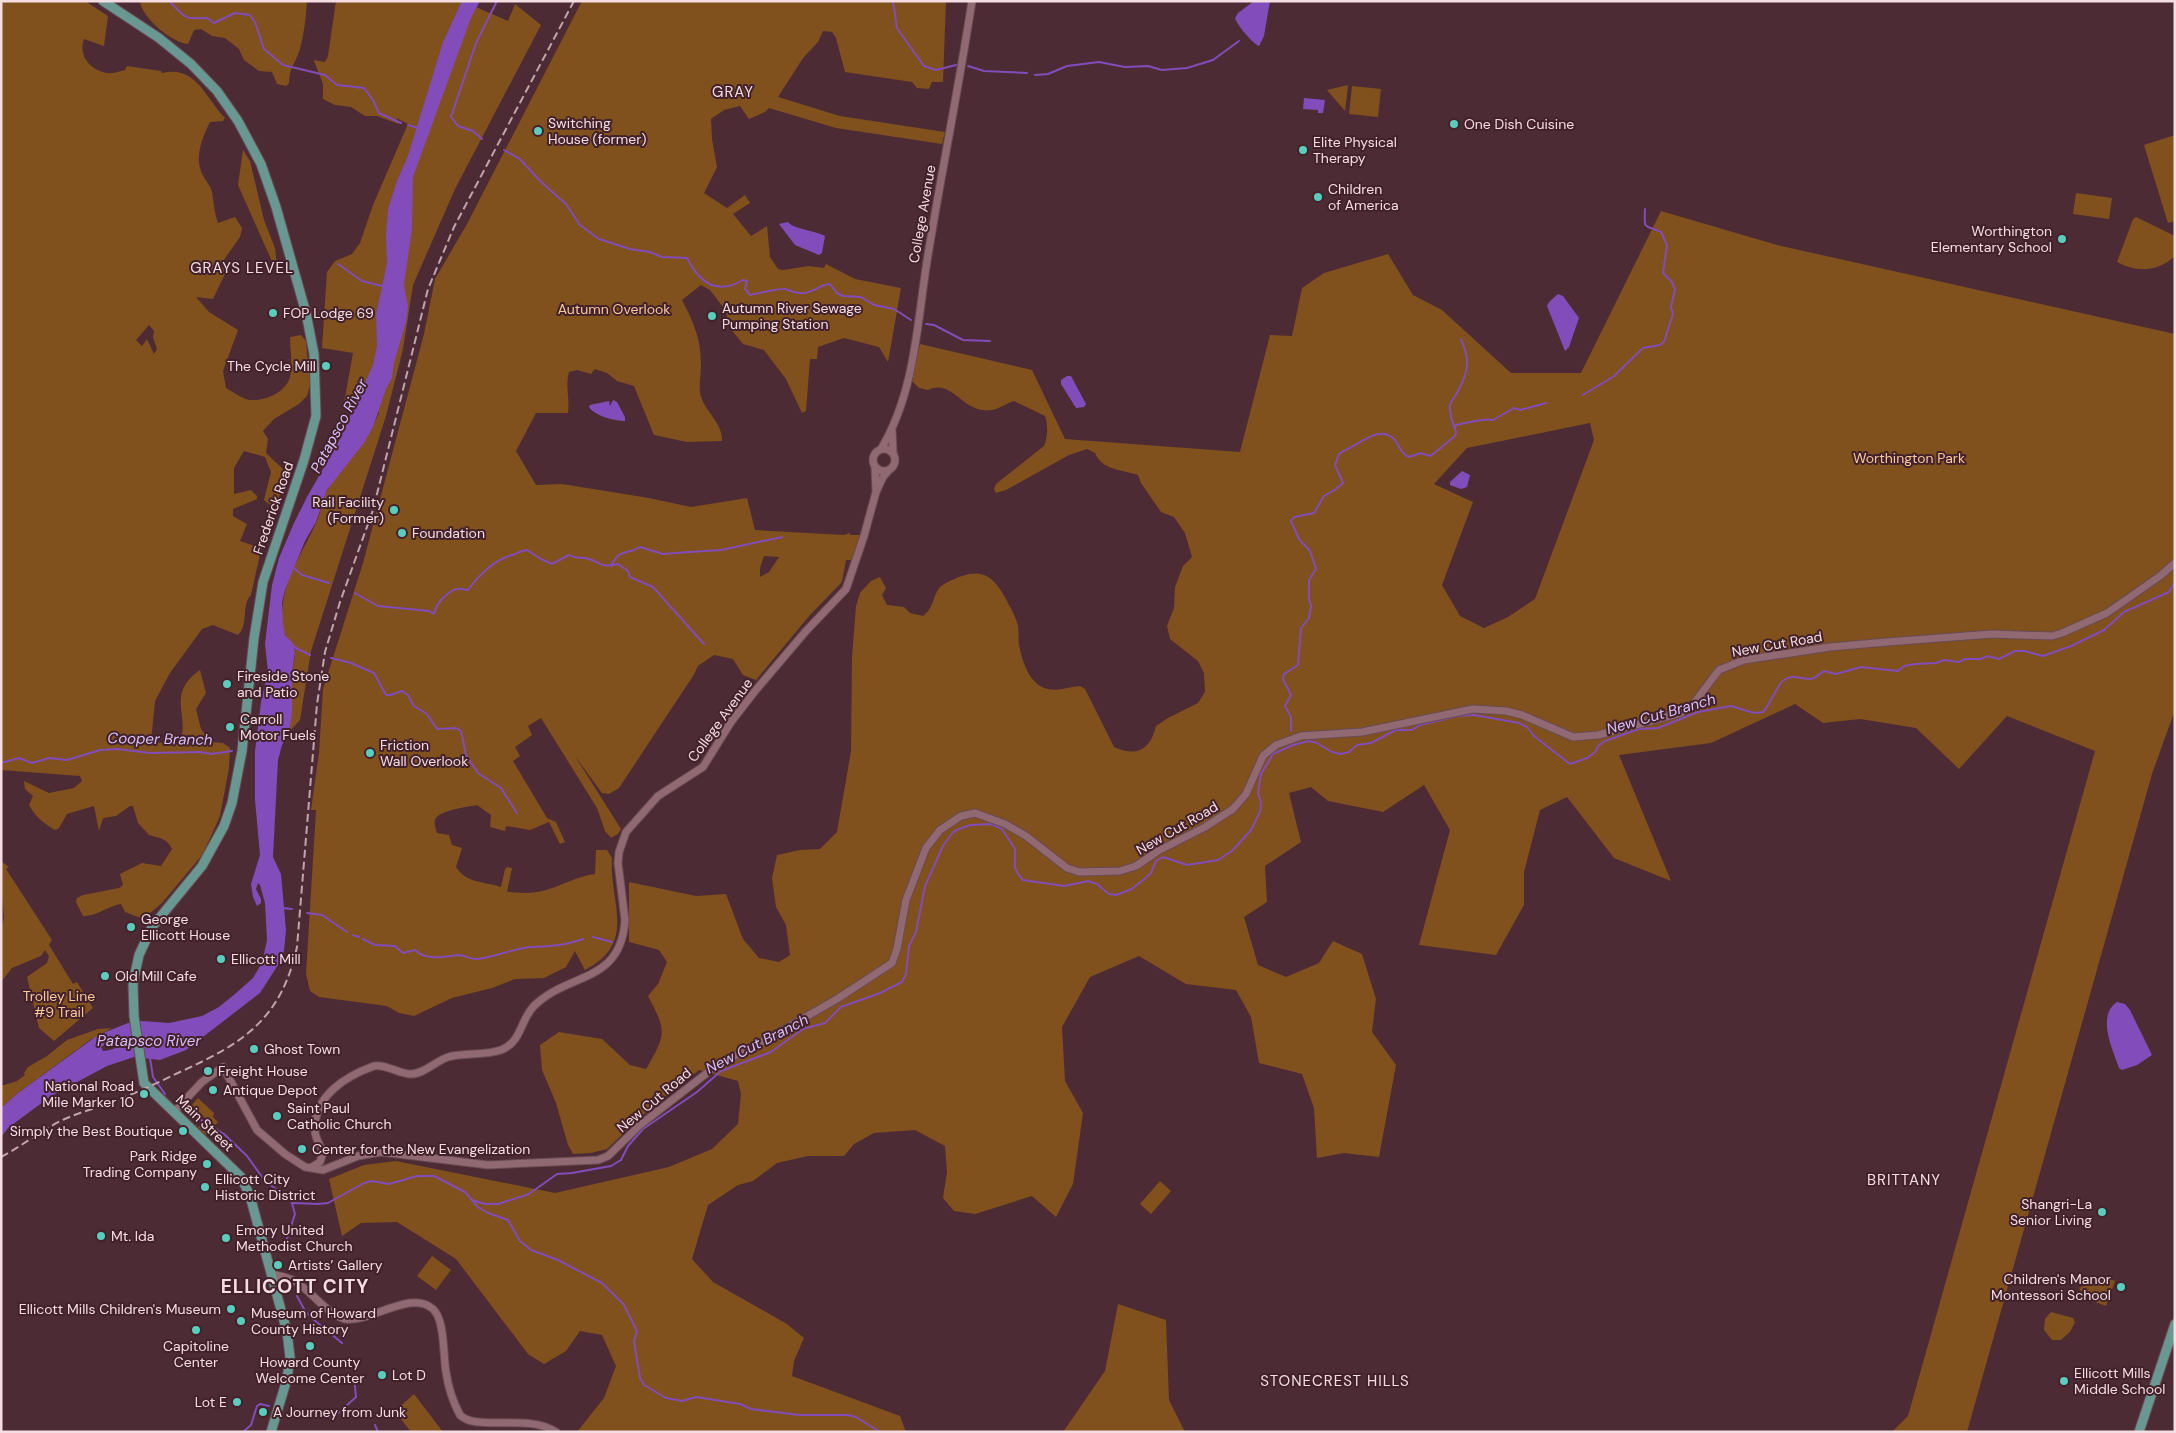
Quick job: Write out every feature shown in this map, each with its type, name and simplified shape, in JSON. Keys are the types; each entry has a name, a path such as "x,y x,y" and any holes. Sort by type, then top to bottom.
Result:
{"main road":[{"name":"Frederick Road","path":"103,1 166,43 204,77 228,105 253,148 276,207 306,313 314,354 317,402 314,429 263,582 254,638 242,751 232,803 224,826 202,866 162,914 146,939 135,970 134,1016 140,1068"},
{"name":"Main Street","path":"140,1068 142,1079 147,1088 228,1164 247,1186 287,1332 290,1357 287,1379 271,1432"},
{"path":"2139,1432 2175,1324"}],"street":[{"name":"College Avenue","path":"876,492 873,456 881,449 892,430 903,398 914,352 927,258 972,1"},
{"name":"College Avenue","path":"312,1167 322,1159 323,1153 315,1133 317,1112 322,1100 333,1089 374,1066 381,1065 408,1074 416,1074 452,1056 488,1053 506,1047 516,1040 528,1013 535,1005 545,997 599,970 610,961 621,941 624,929 625,920 618,863 619,852 626,832 658,796 703,767 731,722 751,697 806,631 846,589 862,545 876,492 883,477 896,460 893,452 892,430"},
{"path":"881,449 885,448 893,452"},
{"path":"875,467 879,470 889,470"},
{"name":"New Cut Road","path":"312,1167 323,1170 358,1156 381,1152 488,1165 588,1162 608,1156 640,1125 716,1066 769,1038 887,967 895,957 906,900 926,848 952,820 969,813 984,815 1026,836 1067,868 1079,872 1120,871 1136,866 1158,851 1205,827 1233,809 1246,794 1263,756 1276,745 1301,736 1362,732 1473,709 1506,711 1522,715 1565,735 1583,738 1681,713 1694,703 1719,670 1744,660 1830,647 1887,642 1992,634 2052,636 2107,613 2160,576 2175,563"},
{"path":"174,1112 202,1082 223,1067 257,1130 302,1165 312,1167"},
{"path":"271,1274 296,1281 335,1314 346,1319 374,1314 408,1303 430,1307 439,1318 446,1375 460,1415 464,1419 476,1422 526,1422 546,1426 556,1432"}],"green space":[{"path":"1,1 85,1 108,16 104,46 84,39 84,57 91,66 102,72 110,73 125,70 127,66 161,71 162,73 174,72 183,74 192,78 199,85 225,118 223,121 210,122 199,152 199,165 212,192 218,223 235,217 242,228 240,237 221,264 226,272 213,299 196,297 209,312 238,330 223,371 226,388 248,400 263,399 280,391 288,382 291,372 290,337 301,335 306,341 310,384 307,396 299,404 274,419 263,431 268,439 266,453 284,470 282,491 276,503 270,505 264,500 271,472 265,457 244,451 234,468 234,494 251,490 257,496 257,499 233,509 233,516 247,524 240,541 263,549 261,550 251,595 246,604 241,631 238,635 213,625 202,629 170,673 155,701 151,742 179,744 183,725 181,697 183,688 189,679 200,670 206,693 196,709 201,729 211,742 223,743 230,748 229,768 220,816 203,854 162,903 143,919 125,912 121,904 92,915 83,916 76,902 77,898 83,895 119,888 123,885 120,874 142,863 161,866 172,849 170,845 162,839 149,835 138,823 133,806 130,806 116,816 103,818 99,831 94,806 67,814 59,828 55,830 40,819 31,809 29,805 33,796 25,789 24,781 49,793 74,788 82,781 80,776 1,770","holes":["149,325 154,331 153,337 157,349 154,354 147,339 142,346 136,340"]},
{"path":"140,1 307,1 305,25 289,83 286,86 277,84 272,72 259,71 244,60 239,49 225,38 212,36 201,29 194,30 188,44 181,43 166,34 151,21"},
{"path":"336,1 462,1 508,21 515,4 541,25 455,189 413,285 403,349 386,416 311,651 300,720 289,732 295,649 285,634 282,624 285,592 295,565 316,523 327,491 363,443 379,412 344,403 353,353 322,348 327,272 335,261 352,254 360,243 373,205 408,124 396,118 399,124 377,116 365,116 351,107 335,105 323,99 323,84 314,60 325,62 328,56"},
{"name":"Autumn Overlook","path":"582,1 946,1 943,82 932,82 929,89 917,88 912,82 845,72 836,38 832,32 823,31 818,42 803,58 778,97 840,116 945,132 942,144 836,128 769,108 765,112 749,119 740,106 724,110 711,119 717,167 704,193 727,208 745,195 750,203 733,214 751,236 767,226 770,257 778,269 809,266 824,268 826,264 855,279 901,288 888,362 879,347 844,338 818,347 817,359 810,359 806,411 802,413 786,379 764,350 743,344 729,327 726,311 710,290 701,285 682,300 698,339 701,356 701,397 720,429 722,441 687,442 654,435 634,386 617,381 607,373 595,369 591,374 577,370 569,372 567,382 568,413 536,413 516,451 536,485 562,484 691,507 747,498 755,530 844,535 850,533 850,535 860,535 853,560 846,560 842,582 810,615 756,680 743,675 733,659 714,655 698,666 619,788 609,794 602,793 575,756 621,829 618,834 611,838 605,831 597,808 541,718 528,726 532,735 515,747 520,756 513,761 547,818 556,822 565,842 560,844 549,822 530,830 506,826 505,831 490,827 491,815 477,805 447,811 437,817 435,826 437,833 449,835 452,845 462,848 456,867 460,872 476,881 501,887 505,869 507,867 512,868 507,892 527,893 541,891 595,874 596,850 607,850 612,858 617,921 616,935 611,947 601,959 585,970 575,951 566,967 544,978 515,979 492,988 452,998 414,1016 399,1013 387,1006 319,997 310,991 306,974 316,810 311,810 319,753 323,689 363,563 424,334 435,279 467,224","holes":["764,556 779,557 769,572 760,577 760,568"]},
{"path":"1348,85 1345,111 1327,90"},
{"path":"1352,86 1381,89 1378,117 1349,114"},
{"path":"2175,135 2175,221 2168,223 2144,145"},
{"path":"243,150 250,161 264,220 275,248 278,275 238,185"},
{"path":"2076,193 2112,198 2109,219 2073,214"},
{"name":"Worthington Park","path":"1661,211 1777,245 2175,334 2175,710 2152,774 1967,1432 1892,1432 1908,1416 2095,751 2007,716 1959,769 1916,728 1860,719 1823,723 1795,704 1711,743 1619,755 1671,881 1614,858 1567,797 1540,810 1524,872 1524,905 1496,955 1419,945 1450,830 1424,785 1383,812 1328,801 1311,787 1289,793 1301,842 1265,866 1267,902 1244,917 1258,965 1286,977 1319,963 1333,941 1362,954 1376,999 1372,1032 1396,1065 1379,1157 1344,1153 1317,1158 1314,1108 1302,1074 1259,1063 1251,1017 1236,990 1186,984 1139,956 1090,977 1062,1027 1065,1081 1083,1113 1073,1184 1056,1217 1032,1196 975,1214 954,1211 943,1198 947,1172 945,1146 915,1130 874,1133 854,1144 844,1156 808,1156 777,1163 753,1181 738,1185 708,1205 692,1259 713,1282 787,1324 804,1338 794,1361 792,1376 900,1416 906,1432 577,1432 604,1398 616,1366 602,1335 580,1331 566,1351 544,1364 528,1354 456,1259 397,1222 361,1223 342,1236 329,1179 364,1165 396,1161 555,1193 669,1167 712,1149 738,1124 741,1094 738,1081 699,1070 645,1113 607,1149 591,1153 573,1154 568,1145 556,1103 542,1070 540,1045 559,1032 602,1039 630,1065 646,1069 653,1058 662,1033 659,1017 648,996 658,984 667,962 659,950 629,942 629,882 696,896 726,894 743,939 759,958 779,962 790,955 786,925 776,907 772,878 777,855 800,850 820,849 837,832 851,751 852,657 856,606 860,593 871,581 880,577 886,588 882,595 887,605 904,607 910,613 923,616 930,608 938,590 946,583 975,573 989,577 1001,591 1015,616 1022,657 1029,675 1037,684 1047,689 1056,690 1080,686 1085,689 1114,747 1122,750 1141,750 1150,741 1156,726 1198,703 1205,692 1204,673 1198,661 1170,639 1167,626 1174,608 1175,587 1183,566 1192,557 1185,533 1174,517 1161,512 1141,483 1138,475 1107,466 1098,459 1095,453 1087,449 1069,455 1006,490 996,493 994,489 996,484 1044,446 1047,431 1045,416 1014,401 992,410 982,410 973,407 952,392 944,389 928,390 919,388 911,380 920,344 1032,370 1065,439 1240,452 1270,335 1292,336 1302,288 1324,273 1388,254 1413,295 1442,310 1511,373 1581,373","holes":["1590,423 1594,440 1535,599 1508,617 1484,628 1460,616 1442,585 1473,502 1434,484 1467,448"]},
{"path":"2136,217 2175,236 2175,256 2161,265 2147,269 2132,268 2117,262 2133,219"},
{"name":"Trolley Line #9 Trail","path":"1,861 9,867 6,869 52,940 49,945 73,984 77,982 93,1008 54,1041 39,1028 27,977 47,963 49,956 45,950 41,956 12,968 1,982 1,929 4,918"},
{"path":"112,1028 90,1040 18,1093 1,1108 1,1086 17,1081 25,1075 24,1073 28,1067 47,1056 67,1040 98,1029"},
{"path":"198,1098 214,1113 213,1117 218,1122 206,1135 198,1127 206,1119 201,1114 197,1116 188,1109"},
{"path":"1160,1181 1171,1191 1151,1214 1140,1204"},
{"path":"432,1256 451,1270 436,1290 417,1276"},
{"path":"2104,1276 2115,1281 2106,1306 2085,1298 2079,1288"},
{"path":"1118,1304 1166,1320 1169,1400 1185,1432 1063,1432 1105,1371"},
{"path":"2051,1312 2073,1318 2075,1322 2070,1332 2061,1340 2052,1340 2044,1330 2045,1319"},
{"path":"414,1394 443,1432 411,1432 395,1411"}],"water":[{"name":"Patapsco River","path":"462,1 480,1 471,18 413,177 412,229 404,285 408,306 406,322 394,363 392,378 386,389 373,427 364,443 327,490 316,522 305,541 285,590 282,603 285,635 294,644 295,653 292,672 292,714 289,732 282,745 278,760 273,857 281,874 286,930 284,951 278,965 260,993 186,1050 160,1060 134,1057 107,1066 51,1096 8,1128 1,1137 1,1108 18,1093 98,1035 128,1023 142,1021 169,1023 202,1016 219,1007 235,994 253,978 262,963 267,940 265,903 258,883 256,889 261,903 257,906 251,884 260,855 255,800 255,751 261,702 268,672 265,644 272,585 279,558 294,523 340,439 373,365 377,346 376,315 387,263 386,235 388,209 408,156 443,42","holes":["124,1038 128,1041 109,1050 103,1051 101,1047 115,1039"]},
{"path":"1254,1 1270,1 1264,36 1259,46 1246,34 1235,18 1238,13"},
{"path":"1304,98 1325,100 1323,113 1318,113 1318,110 1303,109"},
{"path":"788,222 795,227 825,236 822,253 819,255 795,245 779,224"},
{"path":"1558,294 1563,296 1579,318 1569,347 1565,351 1547,306"},
{"path":"1071,376 1086,404 1084,407 1076,408 1061,384 1061,380"},
{"path":"613,400 617,402 625,417 625,421 606,417 596,413 589,407 590,405 609,401 610,406"},
{"path":"1462,471 1470,475 1467,487 1461,489 1450,485 1450,482"},
{"path":"2117,1002 2125,1004 2130,1010 2152,1055 2137,1065 2122,1070 2119,1068 2113,1052 2107,1024 2111,1008"}],"waterway":[{"path":"169,1 188,18 207,18 214,23 235,13 250,15 255,22 264,49 283,65 325,75 337,85 364,88 373,100 379,113 401,123"},
{"path":"482,139 473,131 458,126 451,117 476,43 497,1"},
{"path":"893,1 897,28 924,66 936,70 956,65"},
{"path":"1035,75 1048,74 1067,66 1099,62 1125,67 1148,66 1162,70 1187,68 1213,60 1239,41"},
{"path":"968,66 984,71 1027,73"},
{"path":"408,125 418,128"},
{"path":"504,150 520,159 540,181 566,204 580,225 599,239 630,249 650,252 662,257 687,258 697,274 709,284 725,287 743,280 747,281 745,289 750,295 783,289 804,293 830,284 837,293 843,296 861,297 874,305 894,309 911,320"},
{"path":"1583,395 1614,376 1643,348 1660,345 1664,342 1673,314 1671,307 1675,289 1672,282 1663,273 1667,245 1661,232 1646,226 1645,209"},
{"path":"338,264 362,281 382,286"},
{"path":"926,324 934,325 963,340 990,341"},
{"path":"1291,731 1291,717 1285,706 1291,695 1283,679 1284,674 1298,665 1301,628 1309,618 1311,606 1309,580 1316,569 1310,551 1299,539 1291,521 1294,517 1314,513 1324,496 1343,483 1335,465 1339,454 1373,435 1389,435 1409,457 1421,453 1430,456 1455,436 1456,432 1450,405 1462,384 1467,365 1466,353 1461,339"},
{"path":"1455,428 1456,425 1470,422 1493,420 1514,408 1520,410 1546,403"},
{"path":"611,566 621,554 640,547 663,554 721,550 782,537"},
{"path":"355,593 378,606 429,611 434,614 437,606 446,595 457,589 468,590 487,569 505,558 527,550 552,564 569,555 590,559 602,565 618,564 628,571 630,577 653,587 704,644"},
{"path":"293,567 302,575 329,583"},
{"name":"New Cut Branch","path":"293,1203 328,1203 364,1183 372,1181 389,1184 417,1176 434,1176 465,1192 472,1200 485,1204 498,1204 529,1194 557,1174 611,1166 621,1160 628,1146 643,1129 697,1092 721,1071 771,1052 803,1029 825,1023 841,1007 880,993 902,982 906,974 909,946 916,932 925,886 943,846 953,832 970,825 991,824 1002,829 1015,849 1015,867 1023,880 1064,886 1088,881 1097,884 1109,894 1116,895 1132,889 1151,873 1156,861 1163,857 1187,865 1218,860 1232,851 1251,830 1260,812 1261,802 1258,793 1261,774 1273,754 1293,745 1309,741 1317,743 1332,752 1341,754 1349,752 1357,745 1371,743 1396,730 1412,730 1420,725 1458,716 1474,715 1519,723 1527,727 1534,736 1570,764 1587,758 1605,741 1639,729 1658,728 1698,712 1731,706 1754,713 1763,712 1782,682 1790,677 1811,679 1824,671 1836,674 1861,667 1898,671 1904,666 1936,663 1944,660 1959,662 1965,659 1981,659 1987,656 1999,659 2015,651 2024,651 2043,656 2071,646 2104,630 2124,612 2169,592 2175,582"},
{"path":"292,646 310,655"},
{"path":"331,658 351,663 374,673 386,695 402,691 408,695 414,706 427,714 437,729 456,728 461,731 466,755 478,773 501,788 517,813"},
{"name":"Cooper Branch","path":"1,763 19,758 32,763 49,758 67,760 100,750 117,749 150,753 201,752 211,754 232,751"},
{"path":"282,908 292,909"},
{"path":"307,913 322,915 347,932"},
{"path":"353,935 359,937"},
{"path":"593,937 612,942"},
{"path":"363,939 375,945 395,946 403,953 415,950 424,956 430,957 458,955 475,959 523,948 551,946 583,939"},
{"path":"150,1058 153,1077 165,1094"},
{"path":"187,1111 224,1134 247,1156 265,1181 291,1200 295,1214 285,1245"},
{"path":"472,1200 478,1207 488,1213 508,1220 520,1241 531,1250 558,1260 602,1283 624,1305 637,1331 634,1341 640,1378 644,1385 666,1398 682,1401 696,1397 740,1404 751,1409 799,1415 847,1415 856,1417 880,1432"},
{"path":"297,1296 305,1311 342,1343"},
{"path":"354,1376 356,1397"},
{"path":"331,1418 356,1397"},
{"path":"243,1432 251,1425 257,1406 260,1404 269,1406"},
{"path":"375,1425 378,1432"}],"railway":[{"path":"1,1157 59,1122 137,1092 223,1050 241,1039 256,1026 270,1011 281,993 290,972 297,947 317,704 325,652 340,602 373,510 428,289 454,227 574,1"}],"place":[{"name":"One Dish Cuisine","path":"1454,124"},
{"name":"Switching House (former)","path":"538,131"},
{"name":"Elite Physical Therapy","path":"1303,150"},
{"name":"Children of America","path":"1318,197"},
{"name":"Worthington Elementary School","path":"2062,239"},
{"name":"FOP Lodge 69","path":"273,313"},
{"name":"Autumn River Sewage Pumping Station","path":"712,316"},
{"name":"The Cycle Mill","path":"326,366"},
{"name":"Rail Facility (Former)","path":"394,510"},
{"name":"Foundation","path":"402,533"},
{"name":"Fireside Stone and Patio","path":"227,684"},
{"name":"Carroll Motor Fuels","path":"230,727"},
{"name":"Friction Wall Overlook","path":"370,753"},
{"name":"George Ellicott House","path":"131,927"},
{"name":"Ellicott Mill","path":"221,959"},
{"name":"Old Mill Cafe","path":"105,976"},
{"name":"Ghost Town","path":"254,1049"},
{"name":"Freight House","path":"208,1071"},
{"name":"Antique Depot","path":"213,1090"},
{"name":"National Road Mile Marker 10","path":"144,1094"},
{"name":"Saint Paul Catholic Church","path":"277,1116"},
{"name":"Simply the Best Boutique","path":"183,1131"},
{"name":"Center for the New Evangelization","path":"302,1149"},
{"name":"Park Ridge Trading Company","path":"207,1164"},
{"name":"Ellicott City Historic District","path":"205,1187"},
{"name":"Shangri-La Senior Living","path":"2102,1212"},
{"name":"Mt. Ida","path":"101,1236"},
{"name":"Emory United Methodist Church","path":"226,1238"},
{"name":"Artists’ Gallery","path":"278,1265"},
{"name":"Children's Manor Montessori School","path":"2121,1287"},
{"name":"Ellicott Mills Children's Museum","path":"231,1309"},
{"name":"Museum of Howard County History","path":"241,1321"},
{"name":"Capitoline Center","path":"196,1330"},
{"name":"Howard County Welcome Center","path":"310,1346"},
{"name":"Lot D","path":"382,1375"},
{"name":"Ellicott Mills Middle School","path":"2064,1381"},
{"name":"Lot E","path":"237,1402"},
{"name":"A Journey from Junk","path":"263,1412"}],"district":[{"name":"GRAY","path":"733,92"},
{"name":"GRAYS LEVEL","path":"242,268"},
{"name":"BRITTANY","path":"1904,1180"},
{"name":"ELLICOTT CITY","path":"295,1286"},
{"name":"STONECREST HILLS","path":"1335,1381"}]}
